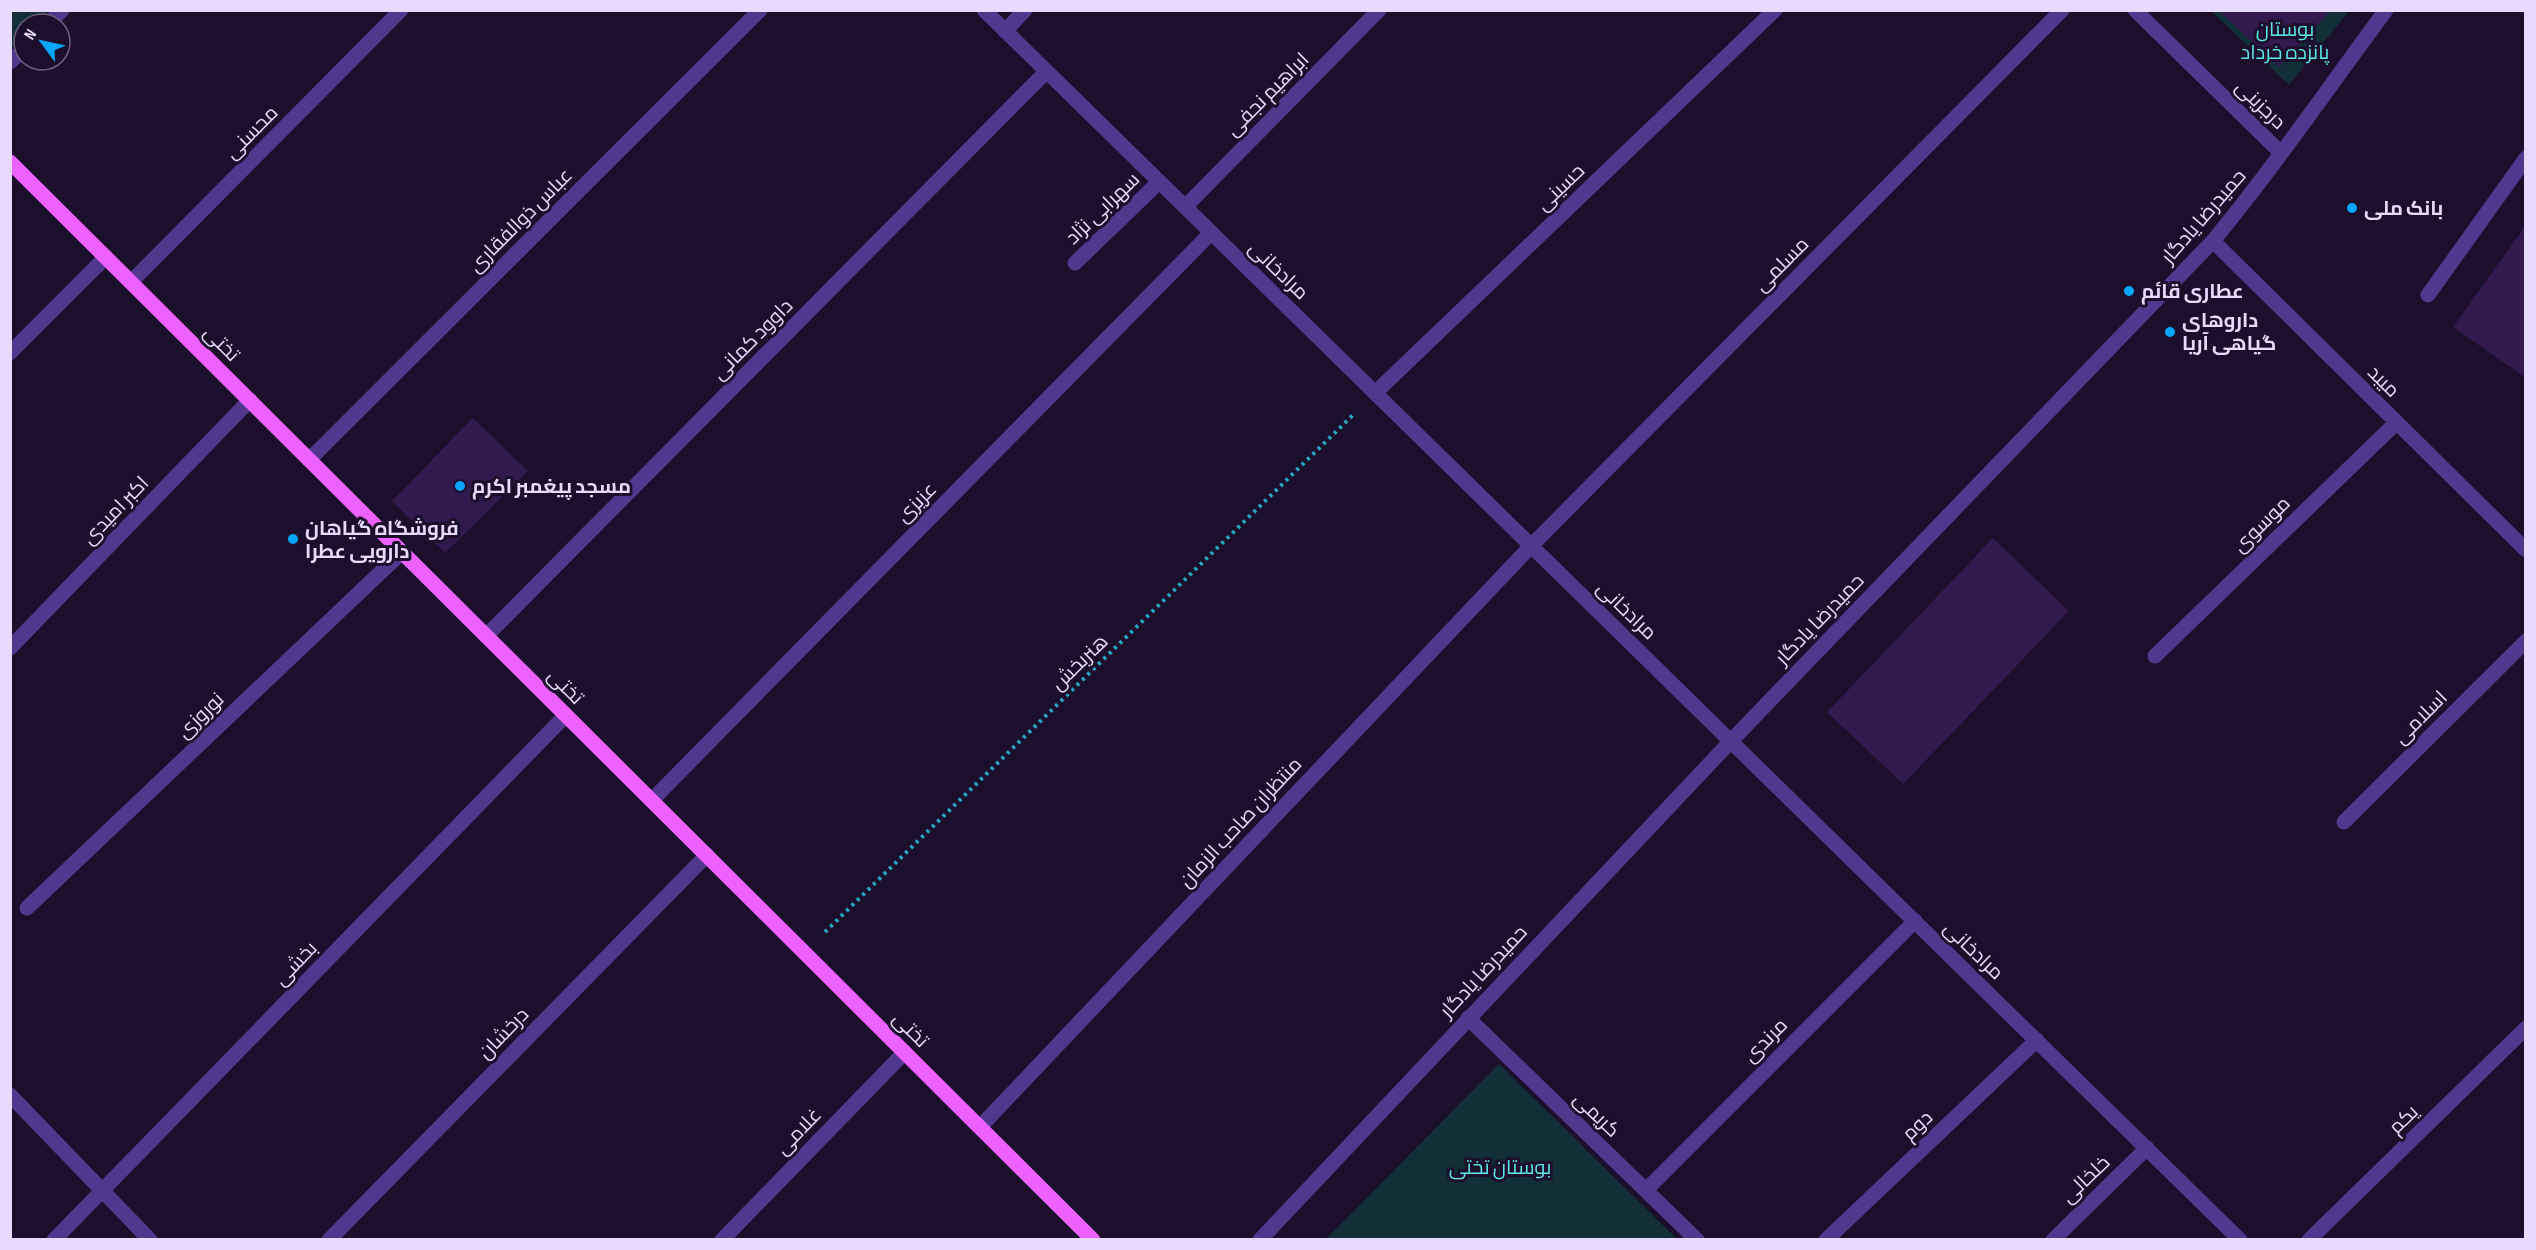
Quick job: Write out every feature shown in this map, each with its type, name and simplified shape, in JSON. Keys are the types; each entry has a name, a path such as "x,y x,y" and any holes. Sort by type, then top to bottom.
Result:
{"main road":[{"name":"تختی","path":"10,162 1093,1239"}],"street":[{"name":"محسنی","path":"131,282 401,10"},
{"name":"عباس ذوالفقاری","path":"309,460 760,10"},
{"name":"مرادخانی","path":"984,10 2240,1239"},
{"path":"1005,32 1025,10"},
{"name":"ابراهیم نجفی","path":"1185,207 1379,10"},
{"name":"حسینی","path":"1375,393 1775,10"},
{"name":"مسلمی","path":"1531,546 2062,10"},
{"name":"درجزینی","path":"2135,10 2280,152"},
{"name":"حمیدرضا یادگار","path":"1260,1239 1731,741 2213,241 2254,191 2280,152 2386,10"},
{"name":"داوود کمانی","path":"486,636 1046,72"},
{"path":"2428,295 2526,158"},
{"name":"سهرابی نژاد","path":"1074,263 1159,182"},
{"name":"عزیزی","path":"652,801 1211,233"},
{"name":"میبد","path":"2213,241 2526,550"},
{"path":"10,353 106,257"},
{"name":"اکبر امیدی","path":"10,648 250,400"},
{"name":"موسوی","path":"2155,656 2396,423"},
{"name":"منتظران صاحب الزمان","path":"980,1127 1531,546"},
{"name":"نوروزی","path":"27,908 402,552"},
{"name":"اسلامی","path":"2344,822 2526,641"},
{"name":"بخشی","path":"54,1239 566,715"},
{"name":"درخشان","path":"329,1239 707,855"},
{"name":"مرندی","path":"1646,1190 1915,921"},
{"name":"کریمی","path":"1468,1018 1697,1239"},
{"name":"یکم","path":"2309,1239 2526,1028"},
{"name":"دوم","path":"1826,1239 2037,1040"},
{"name":"غلامی","path":"722,1239 905,1052"},
{"path":"10,1095 150,1239"},
{"name":"خلخالی","path":"2053,1239 2147,1148"}],"path":[{"name":"هنربخش","path":"804,952 1375,393"}],"green space":[{"path":"11,10 48,11 12,12 11,49"},
{"name":"بوستان پانزده خرداد","path":"2211,11 2349,11 2289,85"},
{"name":"بوستان تختی","path":"1499,1064 1677,1239 1326,1239"}],"building":[{"name":"بوستان پانزده خرداد","path":"2218,10 2331,10 2279,67"},
{"path":"2526,225 2526,378 2453,327"},
{"name":"مسجد پیغمبر اکرم","path":"473,418 528,471 445,553 392,501"},
{"path":"1993,538 2069,611 1903,784 1827,712"}],"place":[{"name":"بانک ملی","path":"2352,208"},
{"name":"عطاری قائم","path":"2129,291"},
{"name":"داروهای گیاهی آریا","path":"2170,332"},
{"name":"مسجد پیغمبر اکرم","path":"460,486"},
{"name":"فروشگاه گیاهان دارویی عطرا","path":"293,539"}]}
